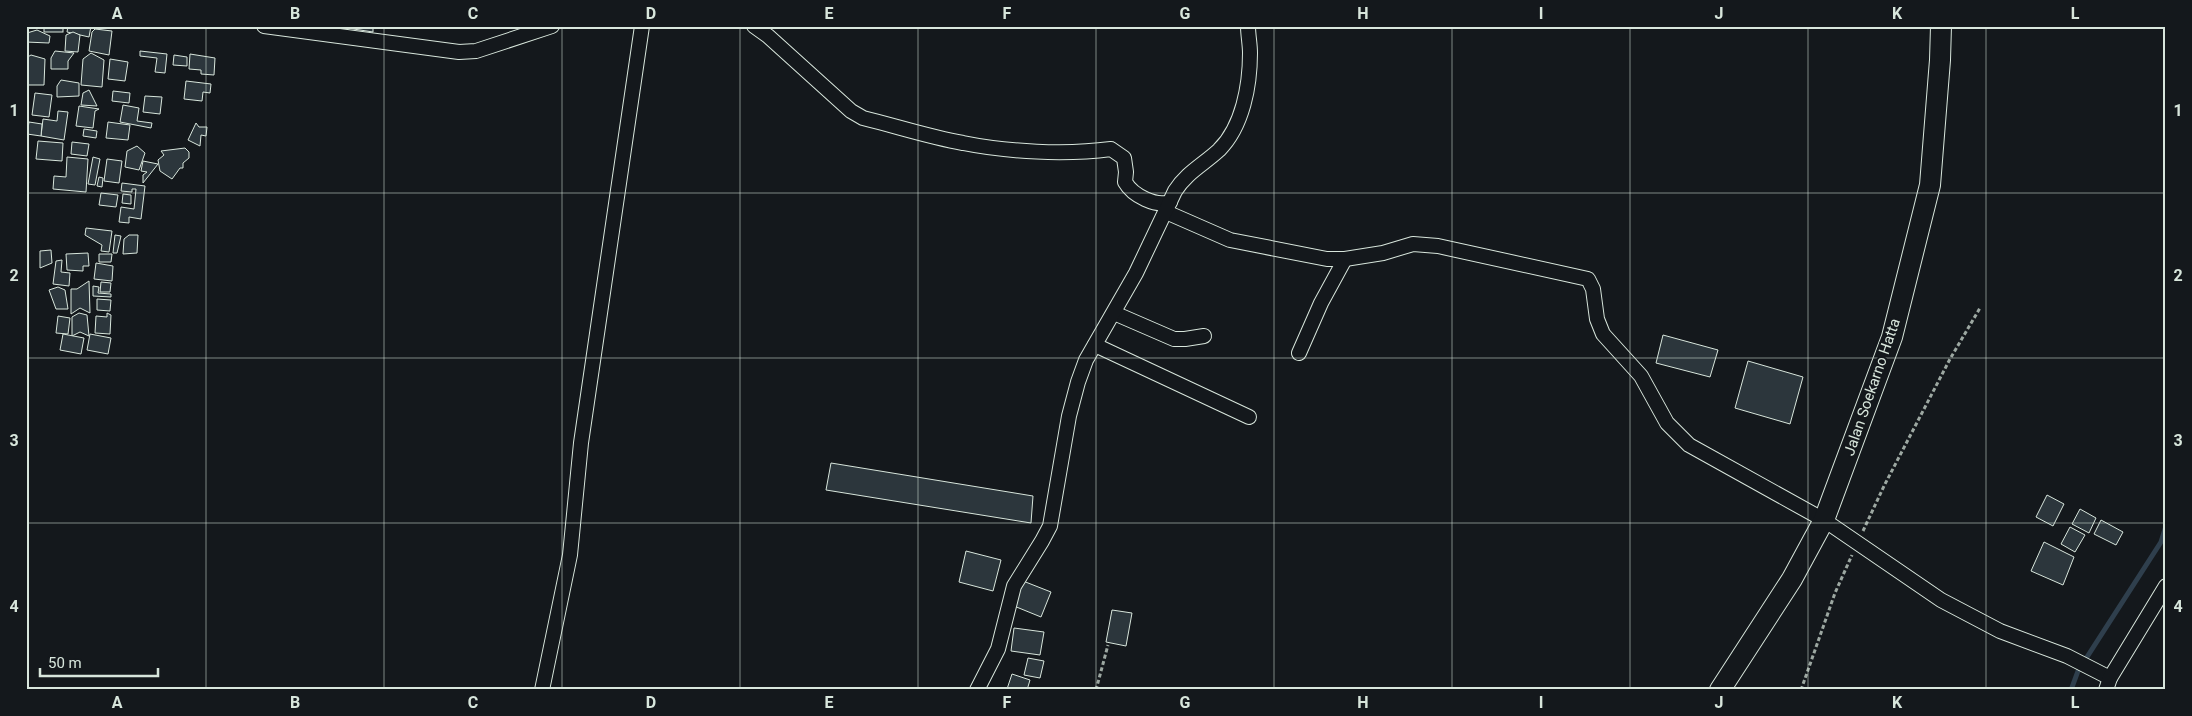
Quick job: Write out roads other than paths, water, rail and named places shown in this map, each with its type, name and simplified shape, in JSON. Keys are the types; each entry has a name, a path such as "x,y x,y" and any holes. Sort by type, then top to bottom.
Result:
{"street":[{"path":"264,26 459,52 476,51 552,26"},
{"path":"542,690 570,554 581,443 642,26"},
{"path":"754,26 768,36 851,111 862,118 915,133 973,145 1019,150 1095,151 1111,149 1124,158 1125,182 1130,189 1155,204 1168,207 1230,240 1312,257 1345,259 1383,253 1414,244 1438,246 1588,279 1593,289 1597,319 1603,334 1641,376 1667,423 1689,445 1824,520 1941,600 2000,631 2067,656 2105,680 2166,586"},
{"path":"977,690 998,649 1014,586 1050,526 1069,416 1078,382 1095,345 1114,314 1181,181 1220,149 1230,136 1244,101 1249,82 1250,50 1248,26"},
{"name":"Jalan Soekarno Hatta","path":"1720,690 1792,579 1824,520 1892,338 1930,185 1941,26"},
{"path":"1299,353 1321,303 1345,259"},
{"path":"1114,314 1174,338 1185,340 1204,336"},
{"path":"1095,345 1249,417"}],"waterway":[{"path":"2071,690 2078,671 2161,542 2166,526"}]}
